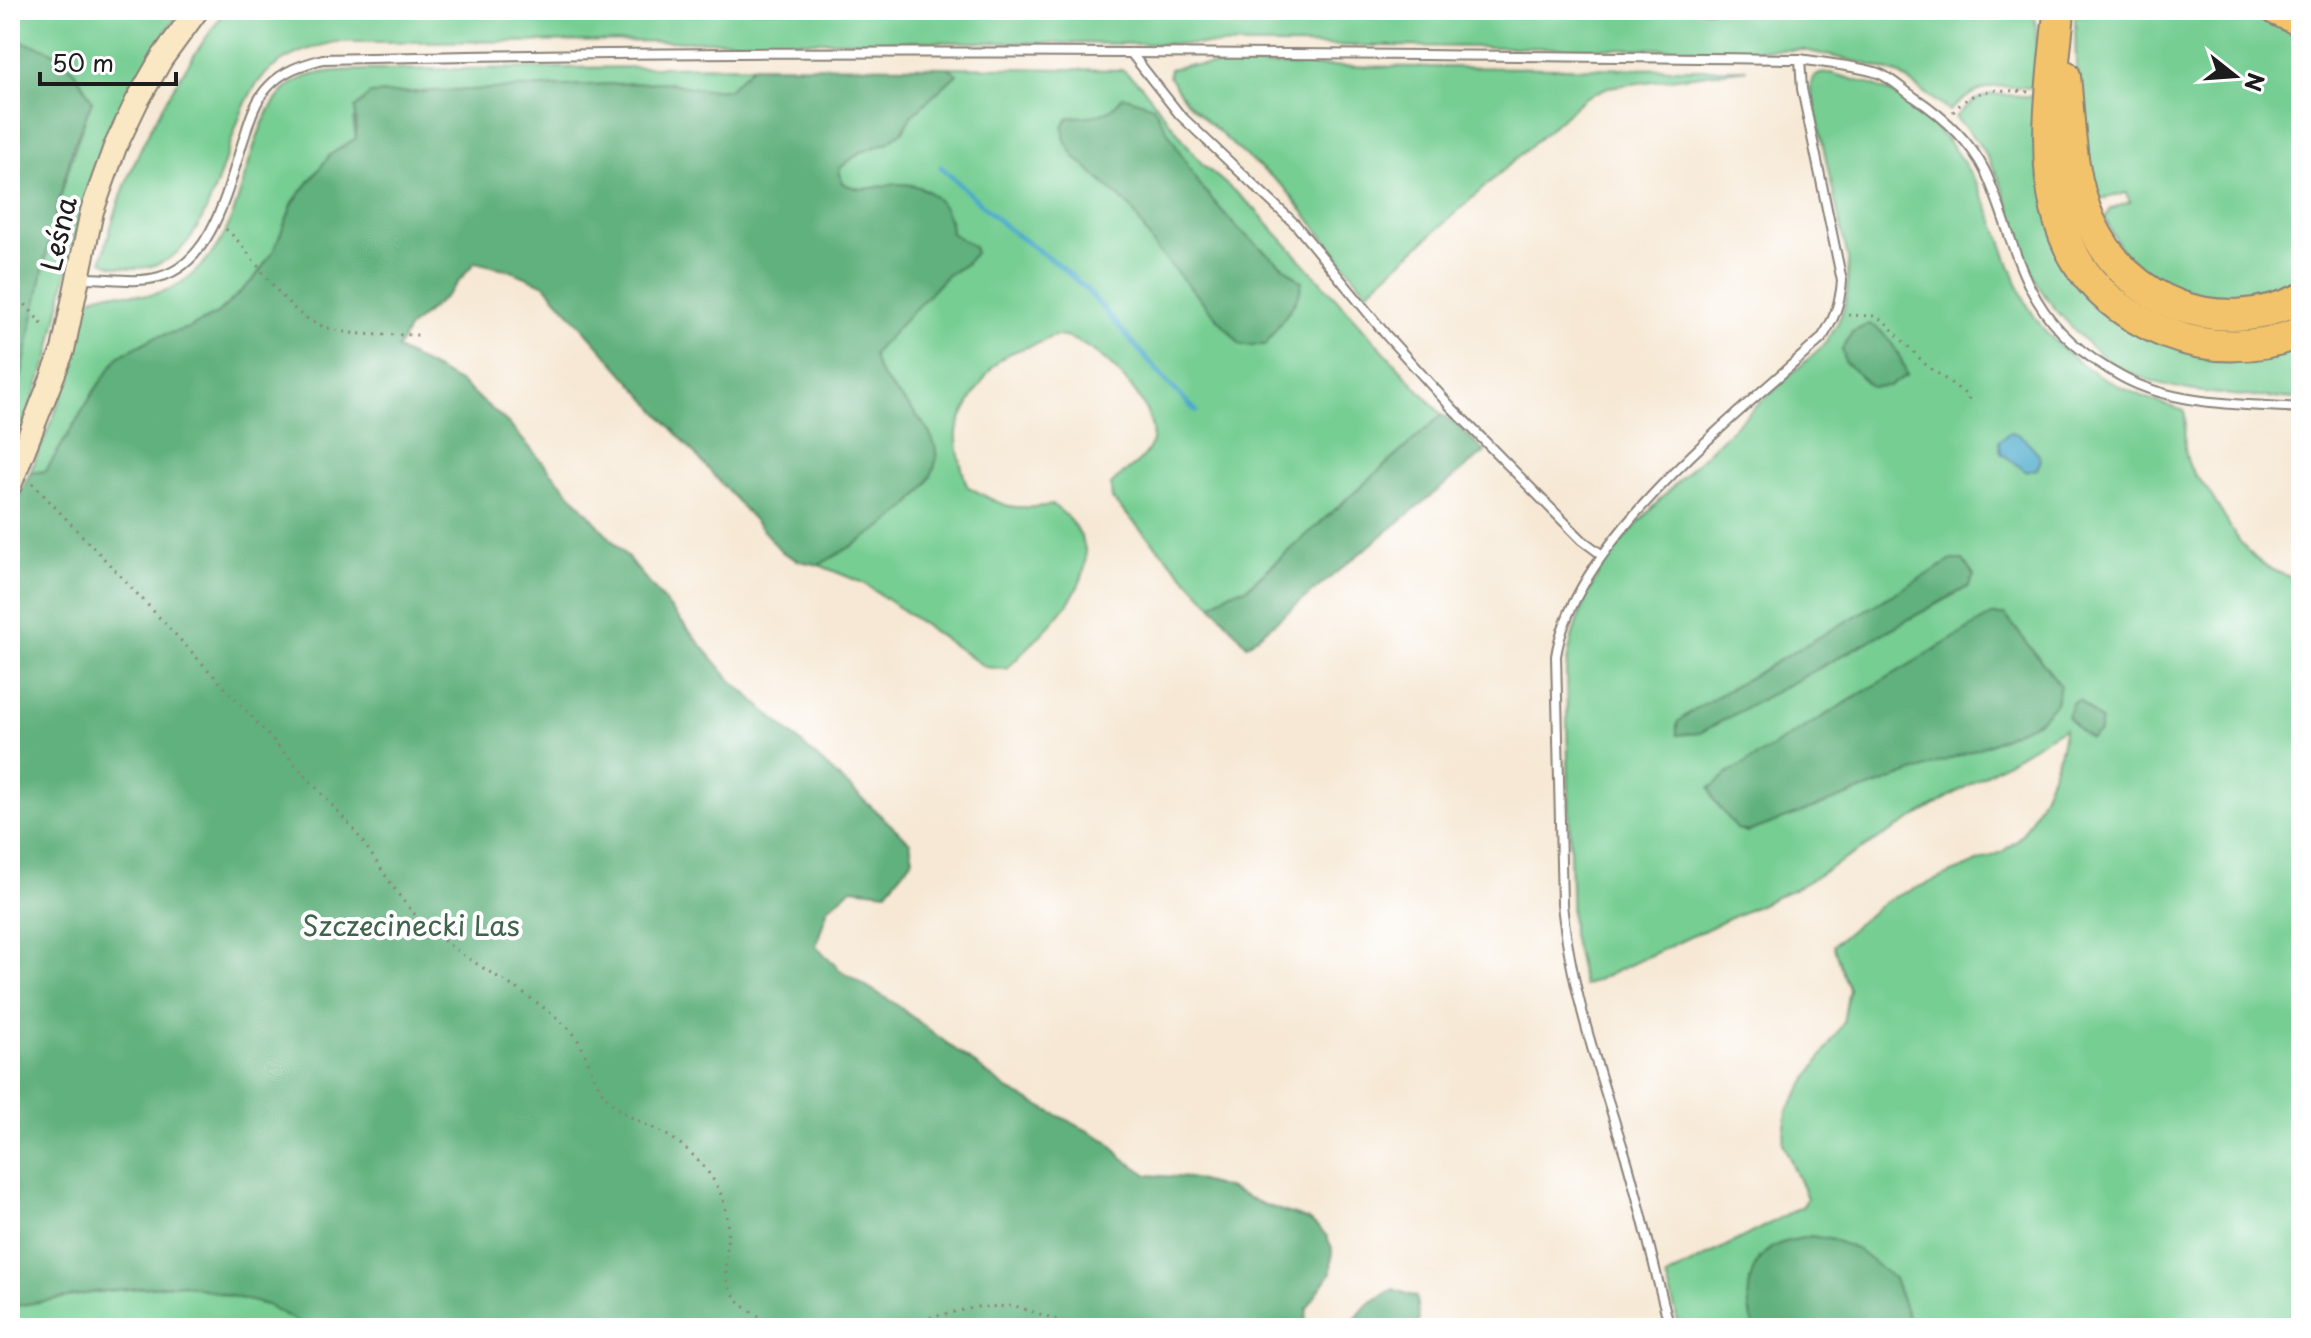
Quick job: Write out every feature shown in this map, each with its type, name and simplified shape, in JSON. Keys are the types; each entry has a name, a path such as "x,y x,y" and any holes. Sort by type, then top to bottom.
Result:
{"highway":[{"path":"2277,10 2301,21"},
{"path":"2059,11 2079,186 2089,220 2104,248 2125,273 2153,294 2177,306 2204,314 2251,315 2281,308 2301,299"},
{"path":"2059,11 2049,116 2049,174 2055,211 2065,240 2084,271 2127,312 2177,337 2234,345 2262,343 2301,332"}],"street":[{"name":"Leśna","path":"14,477 63,350 92,211 115,147 162,58 197,10"}],"lane":[{"path":"79,278 143,279 160,277 182,266 203,243 215,221 253,111 267,87 291,68 323,59 584,53 1131,53 1800,59 1879,73 1925,105 1959,135 1983,168 1999,203 2021,269 2038,302 2058,329 2081,350 2123,378 2159,392 2196,399 2301,408"},
{"path":"1131,53 1180,115 1296,225 1387,336 1452,408 1582,540 1601,554"},
{"path":"1670,1328 1645,1225 1567,949 1562,904 1556,656 1566,617 1601,554 1659,489 1821,339 1836,314 1842,281 1802,89 1800,59"}],"path":[{"path":"1944,121 1963,100 1987,89 2039,93"},
{"path":"215,221 234,236 305,318 326,328 352,333 420,335"},
{"path":"10,286 63,350"},
{"path":"1836,314 1873,316 1884,321 1925,364 1968,396 1970,405"},
{"path":"14,477 184,643 352,827 398,897 422,922 444,942 502,977 569,1028 607,1098 627,1115 677,1141 699,1160 723,1198 728,1224 726,1273 731,1290 746,1307 769,1323 789,1328"},
{"path":"883,1328 977,1307 1015,1306 1083,1328"}],"green space":[{"path":"10,10 181,10 150,55 107,135 75,233 49,357 10,457 17,387 44,264 65,181 92,101 76,74 60,57 40,47 10,40"},
{"path":"226,10 2025,10 2035,14 2038,56 2035,88 1980,90 1949,111 1900,75 1804,50 841,41 335,42 281,62 256,85 243,108 212,198 198,226 182,248 160,263 132,268 106,263 102,261 122,192 150,129 185,69"},
{"path":"2086,10 2222,13 2301,33 2301,290 2234,306 2171,292 2121,251 2105,218 2111,209 2130,202 2126,193 2103,199 2092,191 2076,68 2075,16 2084,16"},
{"path":"10,40 40,47 60,57 76,74 92,101 73,147 49,240 10,433"},
{"path":"1187,65 1747,69 1608,87 1584,98 1367,292 1284,187 1185,100 1169,77 1170,69"},
{"path":"753,66 729,89 706,90 664,82 370,94 353,120 356,138 330,155 293,202 275,250 254,279 217,314 189,328 153,338 95,390 46,471 30,473 70,374 87,305 92,299 107,293 150,295 162,292 183,282 203,264 216,249 234,213 261,127 271,107 284,91 299,80 323,73 365,70"},
{"name":"Szczecinecki Las","path":"753,66 948,67 957,74 911,116 903,131 888,142 859,153 839,169 842,183 851,187 864,189 897,184 927,191 941,204 951,233 974,247 975,253 965,264 946,276 873,354 883,378 927,428 936,454 930,478 919,494 888,523 819,565 799,561 782,552 545,285 509,270 475,262 448,294 409,328 397,349 461,383 507,422 729,678 910,842 913,859 886,892 852,888 828,908 816,946 840,970 894,1003 1010,1091 1108,1141 1123,1158 1148,1175 1189,1178 1230,1189 1309,1220 1326,1235 1332,1248 1331,1273 1307,1308 1305,1328 309,1328 267,1305 183,1284 96,1292 10,1307 10,514 30,473 46,471 119,356 153,338 189,328 217,314 254,279 274,250 293,203 330,155 356,138 355,108 370,94 664,82 706,90 729,89"},
{"path":"948,67 1123,70 1141,85 1203,165 1252,206 1442,415 1246,588 1231,592 1212,605 1112,499 1111,485 1146,453 1152,432 1148,414 1123,377 1088,348 1071,339 1056,336 1005,356 984,380 959,425 957,446 967,486 1008,506 1027,508 1053,505 1075,526 1085,548 1084,570 1076,591 1044,632 1007,669 985,667 863,583 819,565 894,517 922,491 916,415 875,369 872,354 946,276 966,264 960,240 951,233 950,219 897,184 857,191 842,183 839,169 859,153 888,142 903,131 911,116 956,75"},
{"path":"1831,73 1889,92 1924,116 1939,131 1976,183 2018,286 2042,326 2076,360 2096,374 2139,395 2185,411 2187,461 2236,536 2267,567 2301,580 2301,1328 1912,1328 1894,1279 1759,1257 1749,1292 1754,1328 1680,1328 1666,1277 1803,1206 1807,1198 1783,1143 1787,1111 1843,1023 1849,989 1833,945 1885,901 2002,852 2015,842 2047,786 2059,754 2064,728 1800,886 1584,986 1572,934 1566,671 1573,633 1592,586 1618,546 1697,462 1824,345 1842,314 1847,295 1848,259 1810,87 1813,78"},
{"path":"1991,94 2037,97 2040,179 2130,327 2301,345 2301,399 2207,393 2160,384 2117,366 2084,340 2055,309 2034,278 1993,167 1971,133 1955,117 1975,100"},
{"path":"1123,96 1153,106 1198,183 1236,227 1302,282 1297,299 1266,345 1241,345 1156,249 1131,208 1075,157 1065,141 1063,126 1068,118 1105,112"},
{"path":"1869,324 1882,332 1893,345 1907,375 1889,386 1872,387 1845,362 1842,349 1852,332"},
{"path":"1442,415 1458,425 1485,452 1247,645 1212,605 1231,592 1247,588"},
{"path":"1952,560 1963,560 1974,576 1968,587 1700,733 1677,735 1677,723 1690,712"},
{"path":"1992,615 2005,615 2060,685 2056,703 2040,720 1990,744 1748,832 1737,829 1714,800 1710,788 1729,773"},
{"path":"2079,700 2101,721 2099,732 2090,738 2067,716 2072,703"},
{"path":"1811,1236 1834,1240 1858,1250 1894,1279 1912,1328 1754,1328 1749,1304 1750,1280 1760,1259 1779,1244"},
{"path":"183,1284 267,1305 309,1328 10,1328 10,1307 13,1306 96,1292"},
{"path":"1393,1289 1416,1297 1419,1321 1412,1328 1347,1328 1368,1304"}],"water":[{"path":"2010,432 2024,438 2036,451 2041,460 2037,469 2027,472 2001,453 1999,441"}],"waterway":[{"path":"941,167 1007,228 1085,288 1196,411"}]}
